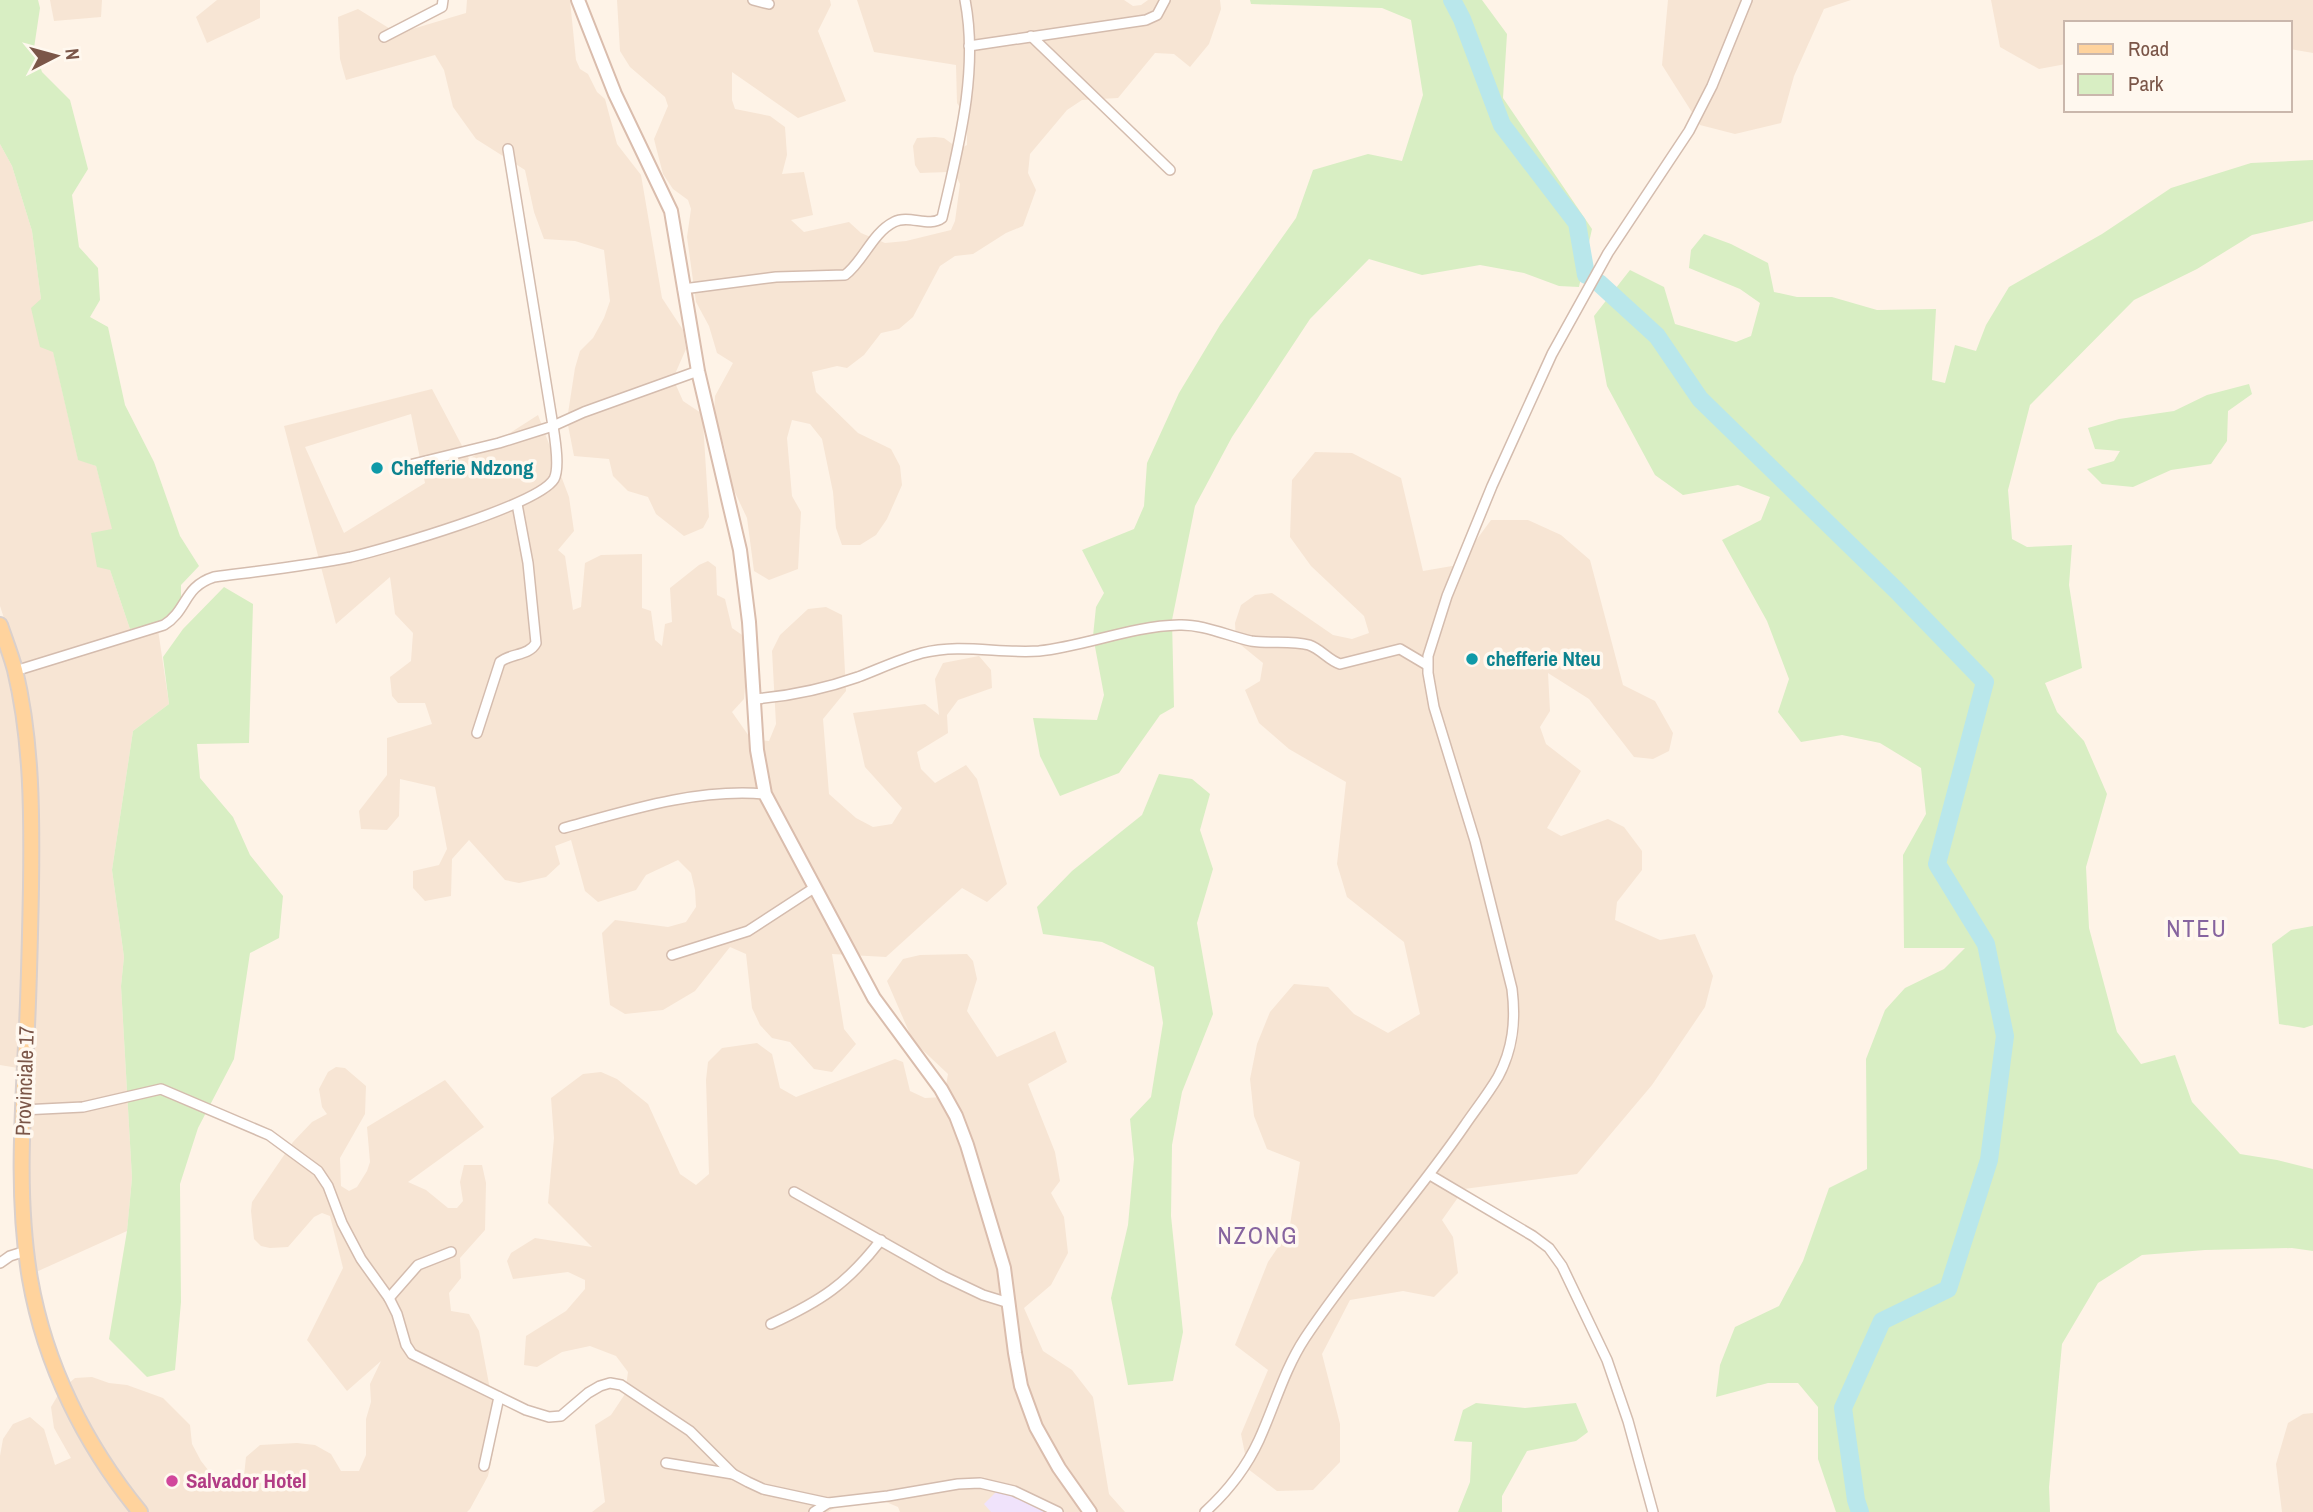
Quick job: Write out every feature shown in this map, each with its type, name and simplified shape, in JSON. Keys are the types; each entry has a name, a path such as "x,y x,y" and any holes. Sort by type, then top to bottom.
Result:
{"main road":[{"name":"Provinciale 17","path":"0,625 15,671 30,780 32,840 22,1110 22,1171 30,1279 44,1334 66,1396 97,1452 140,1512"}],"street":[{"path":"384,37 442,7 443,0"},
{"path":"578,0 615,94 671,211 698,371 740,550 749,622 757,750 765,794 874,998 941,1089 956,1116 998,1245 1021,1386 1036,1427 1059,1468 1090,1512"},
{"path":"753,0 769,4"},
{"path":"683,289 776,277 845,275 866,248 892,222 939,221 942,218 960,140 969,46 965,0"},
{"path":"969,46 1146,20 1157,15 1166,0"},
{"path":"1205,1512 1237,1477 1258,1443 1279,1387 1305,1338 1392,1220 1430,1175 1497,1077 1508,1054 1514,1032 1515,1010 1492,904 1434,707 1427,665 1447,596 1492,486 1552,354 1608,253 1689,131 1712,86 1747,0"},
{"path":"1031,36 1170,170"},
{"path":"15,671 164,625 181,611 193,589 214,577 351,557 386,548 517,504 554,480 556,465 553,426 508,149"},
{"path":"405,466 499,443 553,426 698,371"},
{"path":"477,733 500,662 507,657 529,651 536,643 528,563 517,504"},
{"path":"755,699 779,697 833,685 924,653 953,649 1037,651 1073,646 1134,631 1180,625 1258,642 1307,644 1340,664 1400,649 1427,665"},
{"path":"564,828 620,813 713,795 742,792 765,794"},
{"path":"672,955 748,932 814,888"},
{"path":"22,1110 83,1107 161,1089 269,1135 308,1163 323,1178 361,1259 389,1298 406,1345 412,1354 526,1410 549,1417 561,1416 600,1386 610,1383 621,1385 704,1442 733,1474"},
{"path":"1430,1175 1533,1236 1549,1248 1562,1266 1607,1360 1628,1421 1653,1512"},
{"path":"794,1192 943,1276 983,1295 1009,1303"},
{"path":"771,1324 809,1306 847,1279 881,1240"},
{"path":"0,1263 10,1255 26,1251"},
{"path":"389,1298 418,1265 451,1252"},
{"path":"484,1466 499,1397"},
{"path":"666,1464 733,1474 763,1489 828,1503 979,1483 1013,1490 1058,1512"},
{"path":"814,1512 828,1503"}],"shaded area":[{"path":"50,0 102,0 101,17 54,21"},
{"path":"217,0 260,0 260,18 207,43 196,17"},
{"path":"467,0 570,0 576,60 580,69 588,74 597,92 605,99 617,144 641,175 662,298 683,330 686,349 675,374 675,383 683,401 701,413 703,422 709,517 703,528 684,536 656,514 648,497 628,491 613,476 609,459 574,456 567,420 575,368 580,351 593,338 610,301 604,250 575,241 544,239 534,212 525,170 476,139 453,107 444,70 435,55 346,80 340,59 338,17 358,9 392,30 409,30 466,13"},
{"path":"617,0 830,0 831,5 818,31 846,101 798,118 732,72 732,100 735,109 770,116 785,127 787,155 782,174 804,172 813,215 791,220 804,232 849,222 861,233 885,243 951,230 955,221 960,184 956,176 948,172 920,173 915,165 913,146 917,138 935,137 944,138 959,149 967,145 967,118 957,103 956,65 874,52 857,0 1124,0 1133,6 1148,0 1220,0 1221,9 1209,44 1190,67 1174,54 1155,53 1118,98 1082,100 1067,110 1030,154 1028,173 1036,190 1023,226 1006,233 973,254 955,256 940,266 913,317 899,329 881,333 864,355 847,368 837,366 812,372 816,392 858,433 891,449 900,466 902,485 887,519 876,535 860,545 842,545 836,528 833,492 822,439 810,424 792,420 787,438 792,496 801,512 798,569 769,580 754,571 747,518 731,484 725,449 714,414 715,396 733,363 717,353 709,326 696,302 687,237 691,209 688,200 673,189 663,174 654,139 668,106 665,97 630,67 620,51"},
{"path":"1668,0 1851,0 1824,9 1794,76 1781,123 1735,134 1700,125 1662,65"},
{"path":"1991,0 2313,0 2313,53 2292,49 2292,21 2064,21 2064,64 2039,69 2000,47"},
{"path":"0,144 12,166 32,231 41,299 78,459 96,466 113,530 91,533 110,570 130,629 157,623 169,704 133,731 112,870 124,957 121,986 132,1178 127,1231 36,1272 30,1224 28,1170 34,996 21,670 0,606"},
{"path":"432,389 469,459 538,415 569,497 574,531 558,550 565,556 573,610 581,607 585,563 601,555 642,554 642,608 651,611 655,640 662,646 665,624 672,622 670,588 708,561 716,567 717,595 725,599 732,628 745,637 748,655 744,699 732,712 751,739 769,741 776,724 772,651 780,635 808,609 826,607 842,615 846,691 823,719 829,794 856,818 873,827 892,824 902,808 865,767 853,713 925,704 939,715 935,679 943,663 979,656 991,670 992,688 958,700 947,715 948,733 917,752 921,769 935,783 966,765 977,779 1007,884 987,902 962,888 886,957 832,954 844,1029 856,1044 832,1072 814,1069 790,1042 772,1038 760,1025 752,1008 746,954 730,947 695,991 663,1010 625,1014 610,1005 602,933 615,920 668,927 686,922 696,907 695,890 691,873 678,860 646,875 636,890 598,902 585,891 571,840 555,846 560,864 546,877 519,883 505,880 469,840 452,859 451,896 425,901 413,888 413,871 439,865 447,849 435,787 400,779 399,816 387,830 361,829 359,811 387,775 387,738 432,724 425,703 398,703 392,696 390,677 411,661 413,633 395,614 390,577 336,624 284,426","holes":["411,414 425,483 344,533 305,447"]},
{"path":"1315,452 1352,453 1401,478 1423,571 1458,565 1491,520 1528,520 1561,535 1590,560 1623,685 1655,701 1673,733 1669,751 1653,759 1634,757 1589,699 1548,673 1550,711 1540,727 1546,744 1581,771 1547,828 1561,836 1608,819 1624,827 1642,851 1642,870 1617,902 1615,920 1660,940 1695,934 1713,976 1705,1007 1652,1085 1577,1174 1464,1189 1442,1220 1453,1237 1458,1273 1434,1297 1403,1291 1350,1300 1322,1354 1340,1424 1340,1462 1313,1490 1277,1491 1248,1469 1241,1434 1268,1370 1235,1345 1268,1262 1289,1231 1300,1162 1267,1149 1254,1116 1250,1079 1257,1044 1270,1012 1294,984 1328,987 1354,1014 1388,1033 1420,1014 1404,942 1347,897 1337,864 1346,782 1289,749 1259,723 1245,690 1260,681 1263,663 1236,641 1235,623 1241,605 1255,595 1272,593 1333,635 1352,639 1369,633 1364,616 1311,566 1290,537 1292,480"},
{"path":"0,642 10,673 21,739 27,840 18,1068 0,1065"},
{"path":"967,954 973,961 977,979 967,1011 997,1057 1055,1031 1067,1062 1028,1084 1055,1152 1060,1181 1051,1193 1064,1217 1068,1253 1051,1285 1024,1308 1043,1351 1072,1370 1093,1397 1109,1494 1125,1512 900,1512 898,1507 879,1499 842,1503 828,1512 592,1512 605,1502 595,1425 611,1415 625,1394 628,1372 616,1356 590,1346 562,1352 537,1367 524,1365 526,1336 566,1311 585,1289 585,1280 568,1272 513,1279 507,1261 511,1253 535,1238 592,1247 548,1203 554,1138 551,1098 583,1074 601,1072 617,1079 648,1104 680,1174 696,1185 709,1174 706,1080 708,1062 722,1048 757,1043 772,1054 780,1088 796,1097 895,1059 903,1062 910,1091 925,1098 944,1097 948,1074 913,1041 887,981 903,959 920,955"},
{"path":"336,1067 345,1068 366,1086 365,1114 340,1158 341,1186 349,1191 357,1187 370,1162 367,1127 445,1080 484,1127 408,1182 426,1190 448,1208 457,1208 463,1201 460,1182 464,1165 482,1165 486,1183 485,1230 460,1258 461,1278 449,1293 451,1311 469,1314 479,1331 492,1400 494,1448 488,1476 470,1509 467,1512 0,1512 0,1456 3,1439 13,1424 30,1417 44,1429 55,1465 71,1458 54,1428 51,1407 61,1390 75,1378 92,1377 127,1385 163,1398 190,1425 192,1444 201,1461 212,1475 229,1485 244,1476 246,1457 260,1445 315,1445 331,1454 341,1471 359,1471 366,1455 370,1384 381,1361 347,1391 307,1340 343,1268 330,1216 322,1213 314,1217 288,1247 270,1248 261,1246 254,1239 251,1211 252,1202 293,1142 312,1122 327,1114 322,1107 319,1089 328,1072"},
{"path":"2313,1413 2313,1512 2282,1512 2276,1464 2288,1423 2303,1414"},
{"path":"998,1490 1050,1512 991,1512 984,1504"}],"green space":[{"path":"0,0 38,0 40,8 34,48 42,72 70,100 88,169 72,195 79,247 98,268 100,300 90,317 108,327 125,405 154,462 180,536 199,566 181,585 181,600 171,613 157,623 130,629 110,570 97,567 91,533 112,529 96,466 78,460 53,352 40,347 31,308 41,299 32,231 12,166 0,144"},
{"path":"1250,0 1482,0 1507,34 1503,98 1592,229 1579,287 1559,286 1524,273 1480,265 1422,275 1369,259 1310,319 1232,437 1195,506 1172,620 1174,707 1160,715 1119,773 1060,796 1040,756 1033,718 1097,720 1104,695 1093,636 1096,607 1104,593 1082,550 1134,529 1144,506 1147,463 1179,393 1220,325 1296,218 1313,170 1368,154 1402,161 1423,95 1411,20 1382,8 1251,4"},
{"path":"2313,160 2313,221 2252,235 2197,269 2134,300 2030,405 2008,490 2012,539 2027,547 2072,545 2069,585 2082,668 2045,683 2057,712 2084,741 2107,794 2086,867 2089,928 2117,1032 2141,1064 2175,1055 2192,1102 2240,1154 2313,1169 2313,1251 2292,1248 2205,1250 2142,1255 2098,1283 2062,1344 2049,1487 2050,1512 1836,1512 1818,1459 1818,1407 1798,1383 1768,1383 1716,1397 1720,1365 1735,1327 1779,1306 1803,1261 1829,1188 1867,1169 1866,1059 1885,1010 1905,988 1944,969 1965,948 1904,948 1903,855 1926,814 1921,768 1880,743 1842,735 1801,742 1778,712 1789,679 1767,621 1722,540 1761,520 1770,497 1738,485 1683,495 1655,475 1607,386 1594,316 1630,270 1664,287 1675,324 1736,342 1751,336 1760,303 1740,289 1689,268 1691,250 1704,234 1768,263 1774,292 1797,297 1832,297 1877,310 1936,309 1932,380 1945,383 1955,345 1976,351 1986,325 2009,287 2102,234 2171,188 2251,163"},
{"path":"2249,384 2252,394 2228,411 2227,441 2211,464 2171,470 2133,487 2102,484 2087,469 2114,461 2120,451 2095,449 2088,428 2119,419 2174,411 2207,395"},
{"path":"224,587 253,604 249,743 197,744 200,778 233,817 250,855 283,896 279,938 250,953 234,1059 198,1128 180,1184 181,1302 175,1370 147,1377 109,1339 127,1231 132,1178 121,986 124,957 112,870 133,731 169,704 163,657 183,629"},
{"path":"1159,774 1192,779 1210,794 1200,830 1213,869 1197,923 1213,1014 1182,1092 1172,1145 1171,1216 1183,1332 1173,1381 1128,1385 1111,1298 1128,1225 1134,1159 1130,1119 1151,1097 1163,1023 1154,967 1102,942 1043,934 1037,907 1072,871 1142,815"},
{"path":"2313,926 2313,1025 2304,1028 2279,1024 2272,944 2291,930"},
{"path":"1476,1403 1525,1408 1576,1403 1588,1432 1576,1441 1527,1451 1502,1496 1502,1512 1458,1512 1470,1482 1472,1442 1454,1441 1463,1410"}],"waterway":[{"path":"1452,0 1462,19 1502,125 1577,223 1586,275"},
{"path":"1599,283 1657,336 1700,399 1896,590 1985,682 1937,864 1986,944 2005,1036 1989,1160 1948,1289 1882,1321 1843,1408 1860,1512"}],"place":[{"name":"Chefferie Ndzong","path":"377,468"},
{"name":"chefferie Nteu","path":"1472,659"},
{"name":"Salvador Hotel","path":"172,1481"}],"district":[{"name":"NTEU","path":"2197,929"},
{"name":"NZONG","path":"1258,1236"}]}
